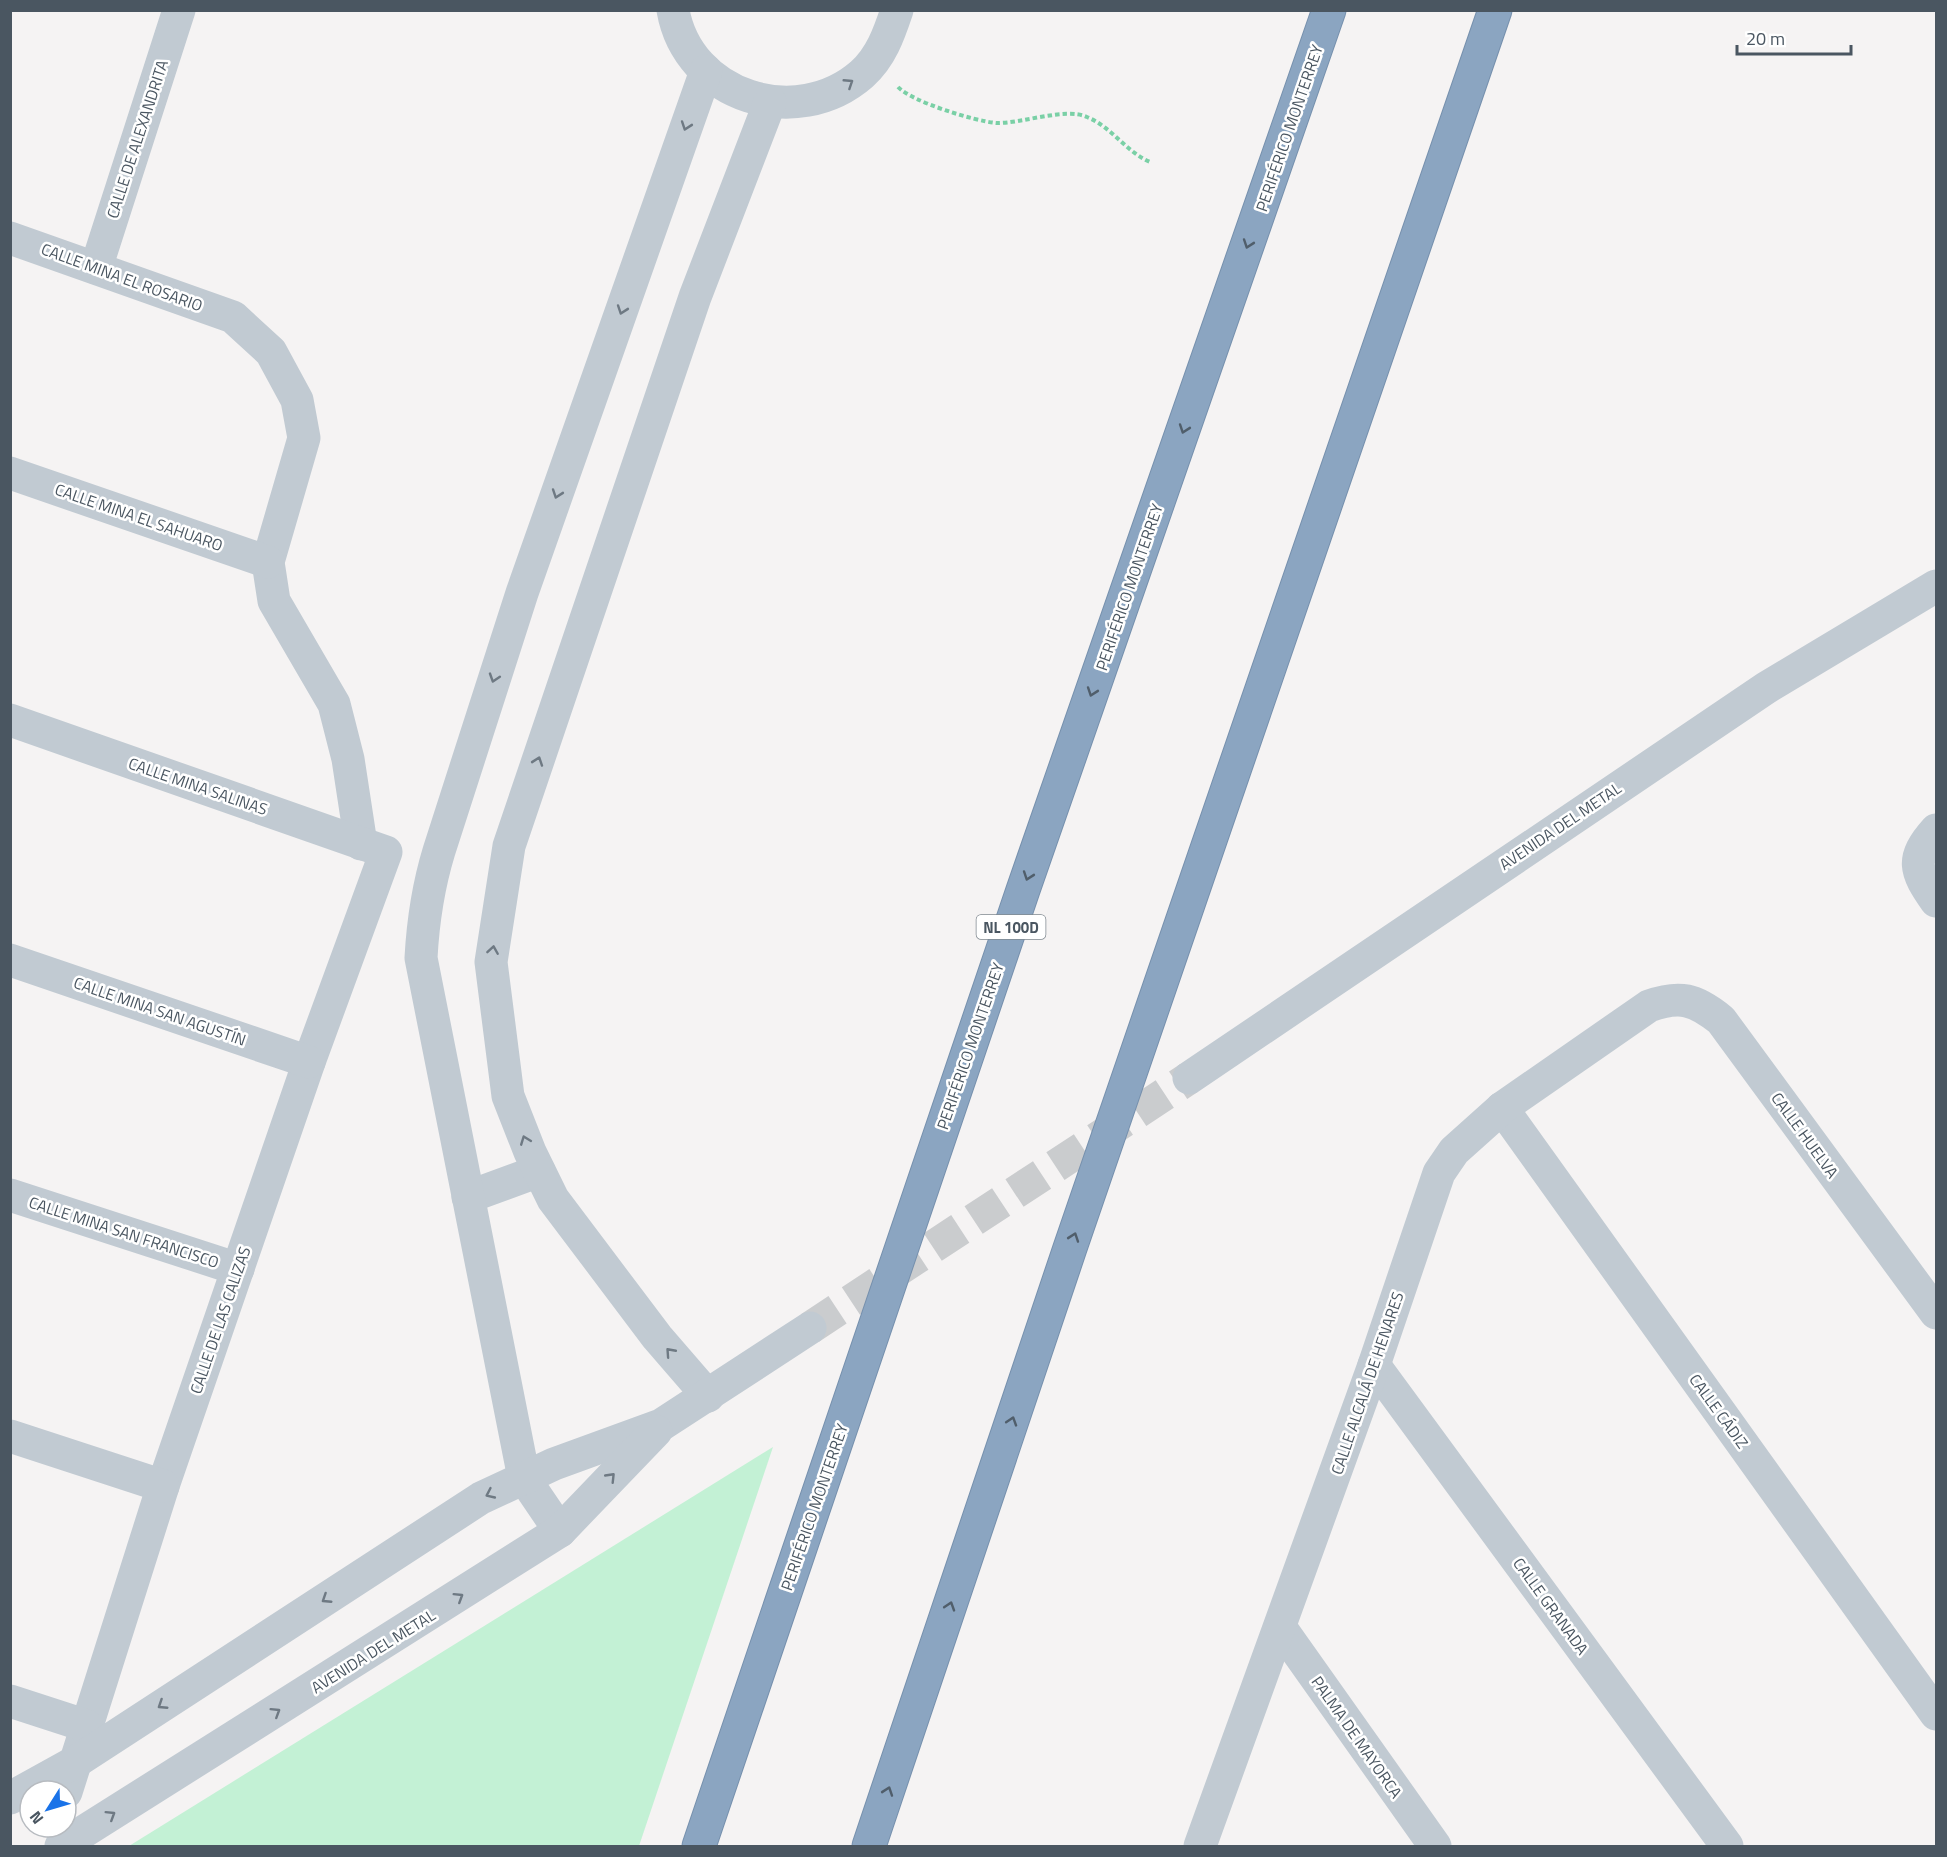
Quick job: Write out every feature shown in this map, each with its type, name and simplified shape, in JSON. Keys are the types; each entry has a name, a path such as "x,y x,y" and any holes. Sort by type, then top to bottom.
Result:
{"highway":[{"name":"PERIFÉRICO MONTERREY","path":"699,1846 1023,890 1329,10"},
{"path":"869,1846 1070,1248 1495,10"}],"street":[{"name":"CALLE DE ALEXANDRITA","path":"96,268 178,10"},
{"path":"673,10 681,36 694,61 723,86 757,101 795,104 831,94 863,73 886,44 897,10"},
{"path":"560,1531 525,1478 421,958 423,921 428,888 522,593 706,71"},
{"path":"708,1396 657,1337 553,1199 539,1171 508,1096 491,962 509,846 691,308 770,102"},
{"name":"CALLE MINA EL ROSARIO","path":"10,238 233,317 271,352 297,400 304,438 268,562"},
{"name":"CALLE MINA EL SAHUARO","path":"10,473 268,562"},
{"path":"268,562 274,601 334,704 373,848"},
{"name":"AVENIDA DEL METAL","path":"1189,1078 1766,688 1936,586"},
{"name":"CALLE MINA SALINAS","path":"10,720 373,848"},
{"path":"1936,830 1919,854 1917,866 1921,880 1936,901"},
{"name":"CALLE DE LAS CALIZAS","path":"71,1779 163,1486 309,1062 373,848"},
{"name":"CALLE MINA SAN AGUSTÍN","path":"10,960 309,1062"},
{"name":"CALLE HUELVA","path":"1649,1006 1668,999 1686,1000 1703,1005 1721,1020 1936,1313"},
{"name":"CALLE ALCALÁ DE HENARES","path":"1200,1846 1374,1365 1439,1173 1454,1151 1502,1108 1649,1006"},
{"name":"CALLE CÁDIZ","path":"1502,1108 1936,1714"},
{"path":"468,1197 539,1171"},
{"name":"CALLE MINA SAN FRANCISCO","path":"10,1195 238,1269"},
{"name":"AVENIDA DEL METAL","path":"10,1798 77,1761 481,1498 554,1464 661,1425 810,1328"},
{"name":"CALLE GRANADA","path":"1374,1365 1727,1846"},
{"name":"AVENIDA DEL METAL","path":"61,1846 560,1531 661,1425"},
{"path":"10,1436 163,1486"},
{"name":"PALMA DE MAYORCA","path":"1280,1627 1435,1846"},
{"path":"10,1701 87,1726"}],"path":[{"path":"874,59 901,90 948,112 997,123 1051,116 1086,116 1115,135 1137,156 1150,162"}],"green space":[{"path":"773,1447 639,1846 129,1846"}],"tunnel":[{"path":"810,1328 1189,1078"}]}
